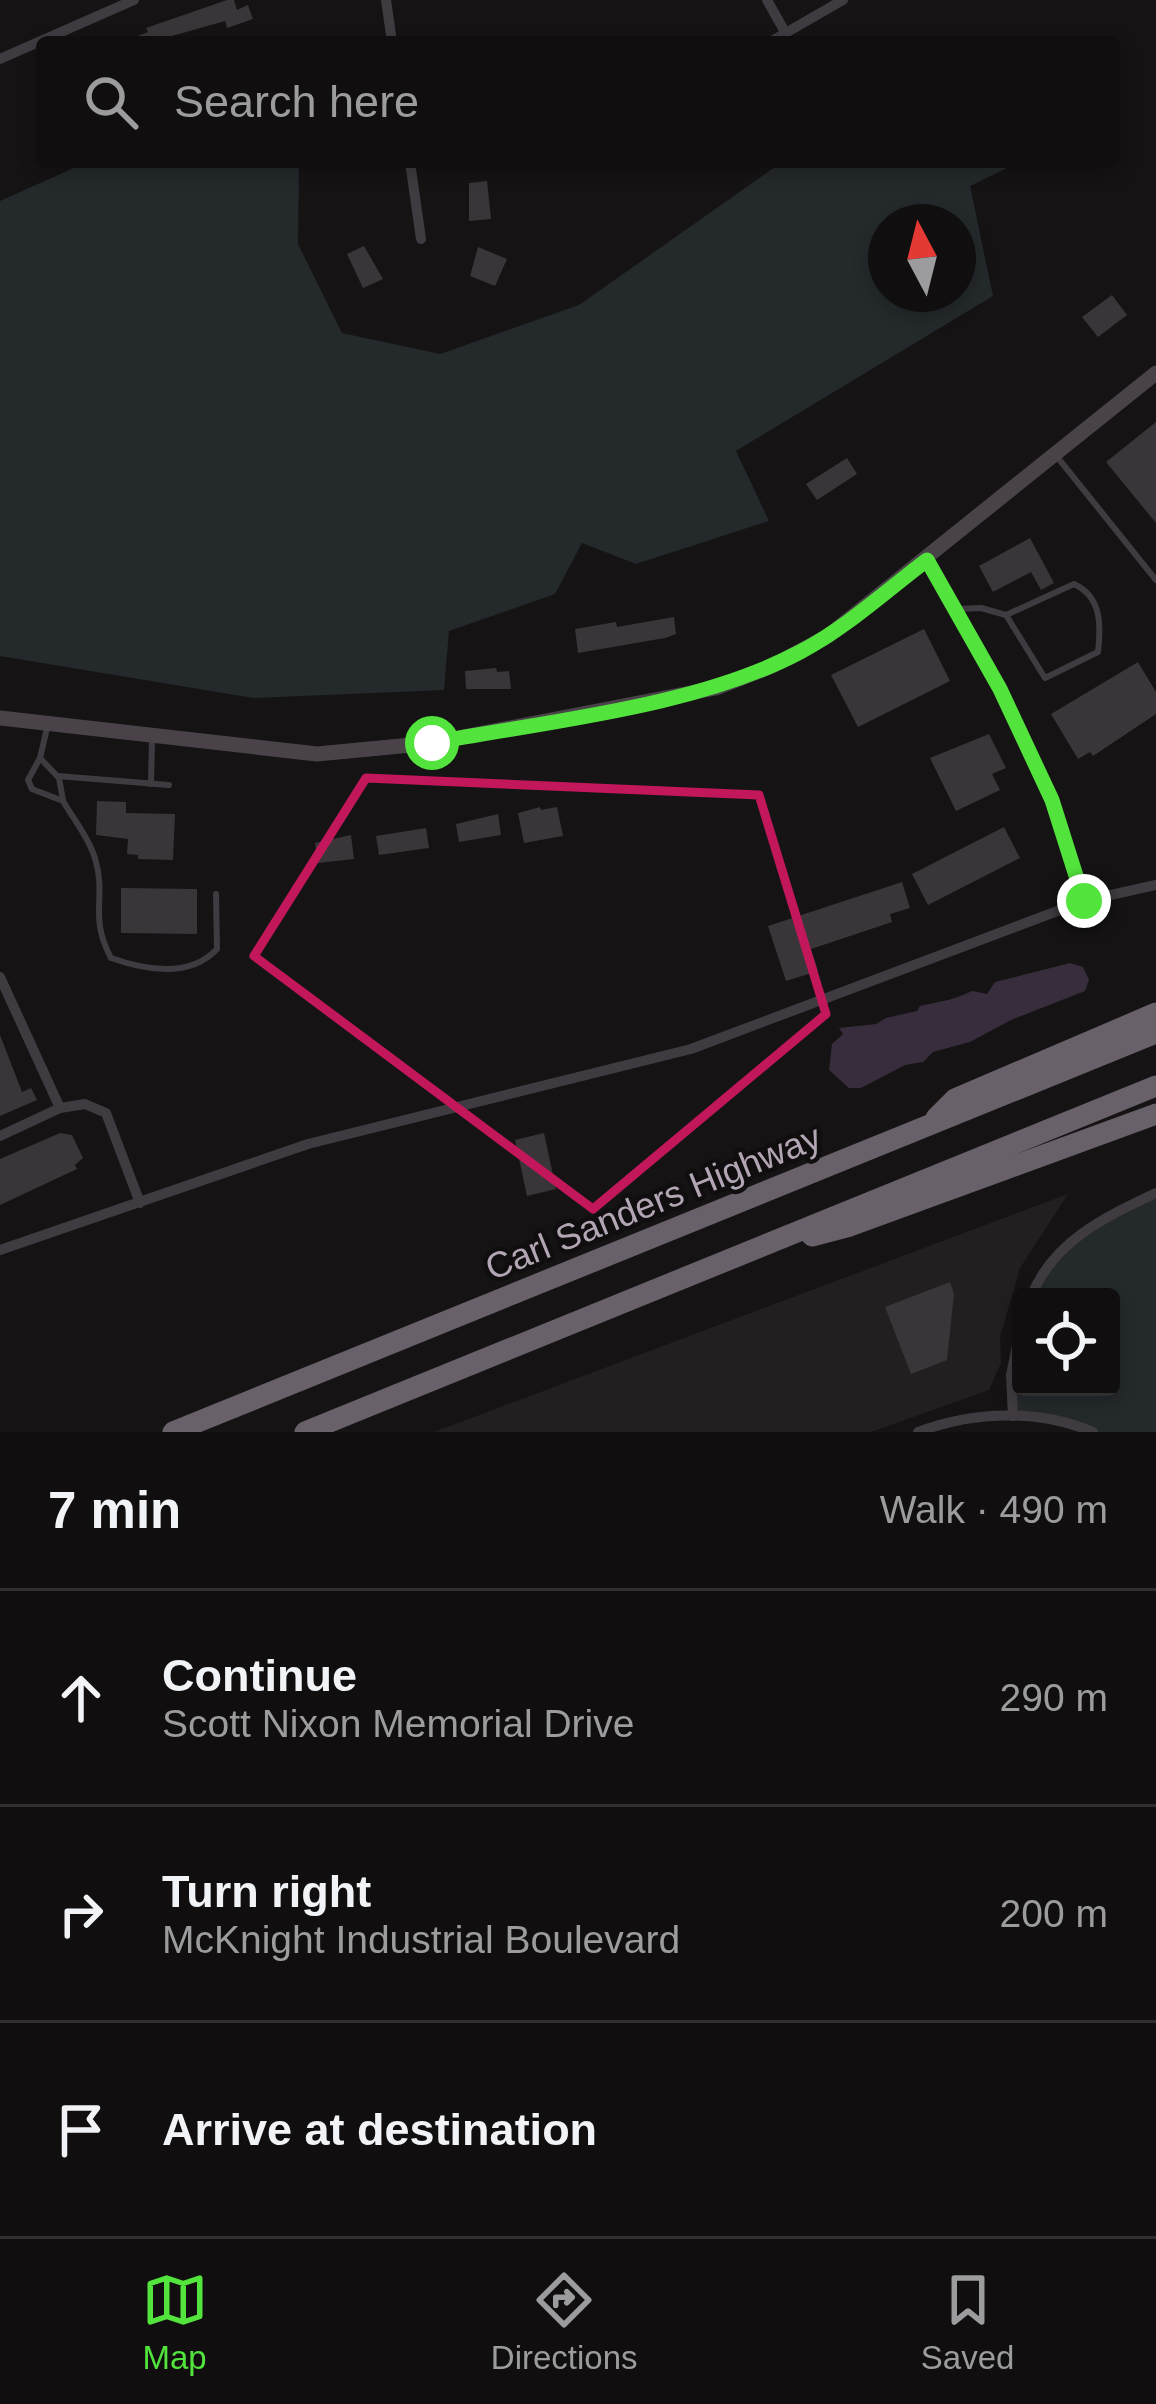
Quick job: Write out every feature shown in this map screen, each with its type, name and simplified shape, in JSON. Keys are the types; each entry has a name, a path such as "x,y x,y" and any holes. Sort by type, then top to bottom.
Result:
{"highway":[{"path":"927,1128 955,1099 1156,1013"},
{"name":"Carl Sanders Highway","path":"173,1432 1156,1033"},
{"path":"305,1432 1156,1086"},
{"path":"763,1248 850,1226 1156,1114"}],"main road":[{"path":"0,718 317,754 432,743 716,688 772,666 828,636 1156,373"}],"street":[{"path":"52,36 134,0"},
{"path":"386,0 391,36"},
{"path":"767,0 784,32"},
{"path":"778,36 843,0"},
{"path":"0,59 36,43"},
{"path":"411,168 421,239"},
{"path":"927,560 1000,689 1052,800 1084,901"},
{"path":"0,1250 308,1144 691,1049 1084,901 1156,885"},
{"path":"0,976 59,1108"},
{"path":"0,1136 59,1108 85,1104 106,1113 140,1203"},
{"path":"1036,1288 1052,1261 1085,1230 1156,1193"},
{"path":"1012,1396 1013,1416"},
{"path":"918,1432 981,1417 1013,1416 1054,1418 1093,1432"}],"lane":[{"path":"1055,455 1156,580"},
{"path":"955,610 981,608 1006,615 1074,584 1085,589 1096,606 1102,624 1098,652 1045,679 1006,615"},
{"path":"48,724 40,758 28,780 32,789 63,801"},
{"path":"151,784 152,736"},
{"path":"40,758 58,776 63,801 97,864 99,935 111,958 140,969 188,968 208,959 217,949 216,894"},
{"path":"58,776 169,785"}],"highlighted area":[{"path":"366,778 759,795 826,1014 593,1209 254,956"}],"shaded area":[{"path":"74,168 299,168 298,244 342,333 440,354 579,305 773,168 1007,168 970,186 974,204 868,204 868,312 966,312 736,451 769,521 636,564 582,543 555,594 449,631 444,690 253,698 0,656 0,201"},
{"path":"976,215 993,296 976,306"},
{"path":"1070,963 1083,967 1089,980 1085,991 970,1042 933,1052 923,1062 905,1065 861,1088 849,1088 829,1070 832,1044 843,1034 839,1028 876,1024 972,991 987,994 995,982"},
{"path":"1068,1194 1020,1268 1000,1337 1001,1363 989,1390 871,1432 434,1432"},
{"path":"1156,1198 1156,1432 1091,1432 1013,1416 1013,1396 1120,1396 1120,1288 1035,1288 1098,1222"}],"building":[{"path":"227,0 234,0 237,10 248,5 253,19 227,28 225,21 172,36 138,36 148,32 146,28"},
{"path":"487,181 491,219 469,221 469,183"},
{"path":"364,246 383,279 363,288 347,254"},
{"path":"478,247 507,259 495,286 470,276"},
{"path":"1112,295 1127,315 1098,337 1082,317"},
{"path":"1156,422 1156,523 1106,462"},
{"path":"847,458 857,474 817,500 806,484"},
{"path":"1030,538 1054,583 1041,590 1031,572 993,592 979,566"},
{"path":"674,617 676,634 578,653 575,629"},
{"path":"924,629 950,681 858,727 831,675"},
{"path":"1138,662 1156,692 1156,714 1093,756 1090,752 1078,759 1051,714"},
{"path":"496,668 497,672 509,671 511,689 466,689 465,671"},
{"path":"989,734 1006,768 992,774 1000,790 956,811 930,758"},
{"path":"97,801 126,802 126,813 175,814 173,860 138,859 138,855 127,854 128,839 96,835"},
{"path":"557,807 563,836 524,843 518,813"},
{"path":"498,814 501,835 459,842 456,824"},
{"path":"1004,827 1020,858 928,905 912,874"},
{"path":"426,828 429,848 379,855 376,836"},
{"path":"351,835 354,859 318,863 315,843"},
{"path":"902,882 910,908 890,914 892,922 811,949 818,971 786,981 768,926"},
{"path":"121,888 197,889 197,934 121,933"},
{"path":"0,1035 22,1092 31,1088 37,1100 0,1116"},
{"path":"60,1133 72,1135 83,1158 75,1165 77,1169 0,1205 0,1159"},
{"path":"544,1133 556,1189 527,1196 515,1140"},
{"path":"950,1282 954,1294 947,1360 911,1374 885,1307"}],"route":[{"path":"432,743 716,688 772,666 828,636 927,560 1000,689 1052,800 1084,901"}]}
